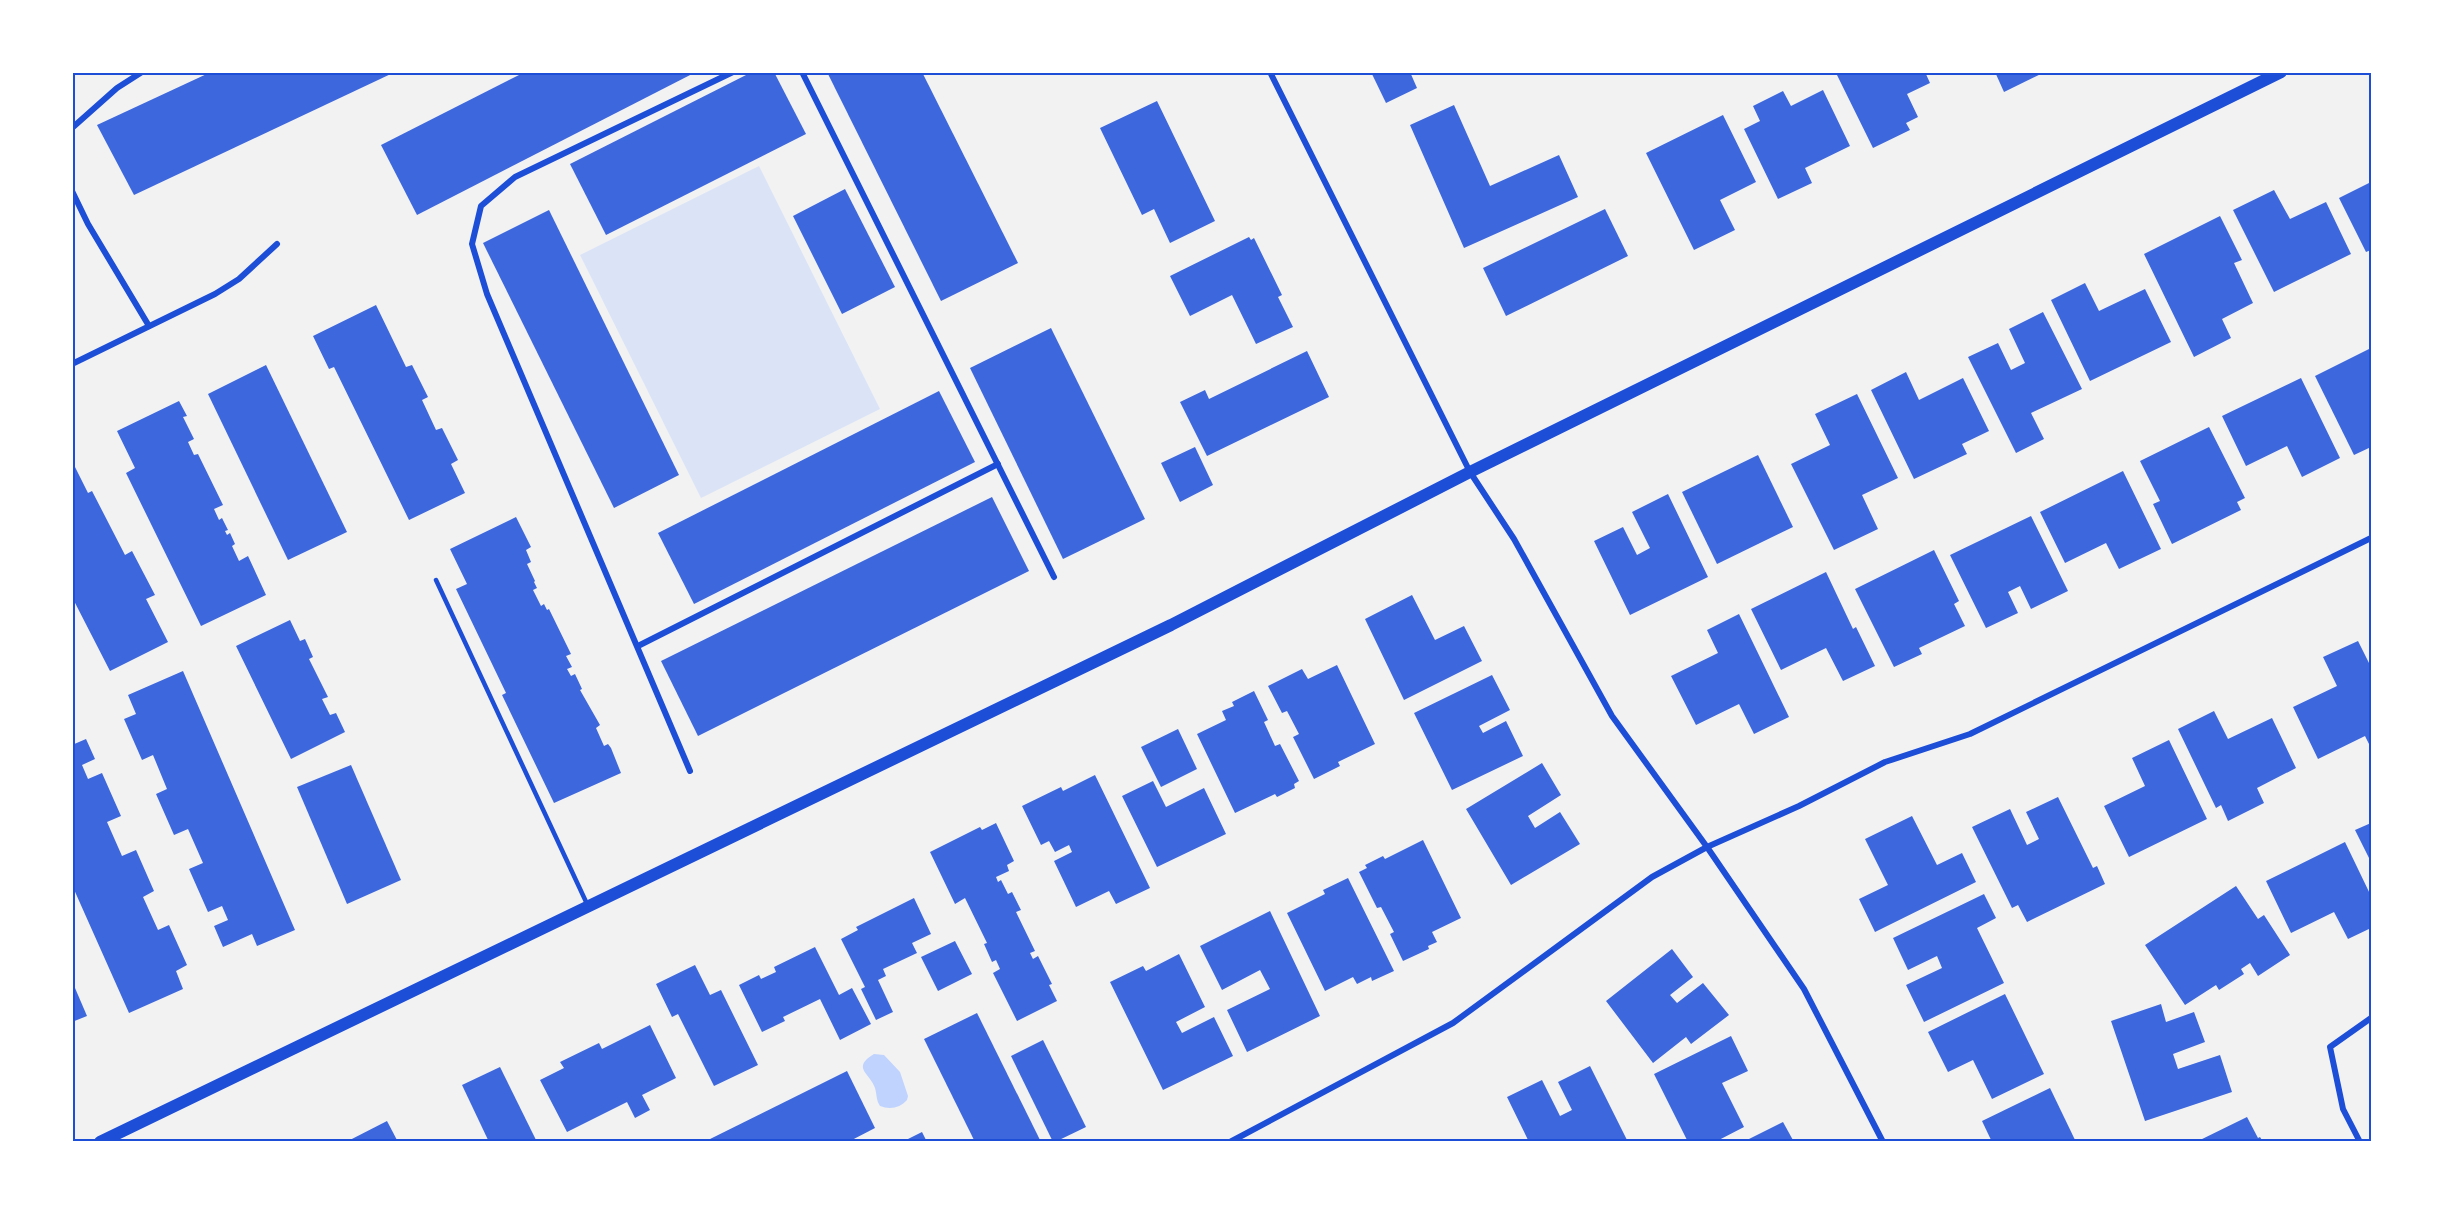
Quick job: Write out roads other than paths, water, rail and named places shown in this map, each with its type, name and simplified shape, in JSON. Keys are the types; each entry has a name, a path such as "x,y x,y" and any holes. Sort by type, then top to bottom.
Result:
{"main road":[{"path":"100,1142 1171,625 1470,472 2281,72"}],"street":[{"path":"72,128 117,88 142,72"},
{"path":"690,771 487,294 472,244 481,206 515,177 733,72"},
{"path":"802,72 1054,577"},
{"path":"1270,72 1470,472 1514,539 1612,716 1707,847 1804,988 1883,1142"},
{"path":"72,191 88,224 149,326"},
{"path":"72,364 215,294 238,279 277,244"},
{"path":"638,646 998,464"},
{"path":"1230,1142 1453,1023 1652,877 1707,847 1799,806 1885,762 1970,734 2371,538"},
{"path":"2360,1142 2343,1109 2330,1047 2371,1018"}],"lane":[{"path":"436,580 588,906"}],"water":[{"path":"874,1054 884,1055 900,1072 908,1096 907,1100 895,1108 880,1106 873,1083 864,1071 864,1063"}]}
